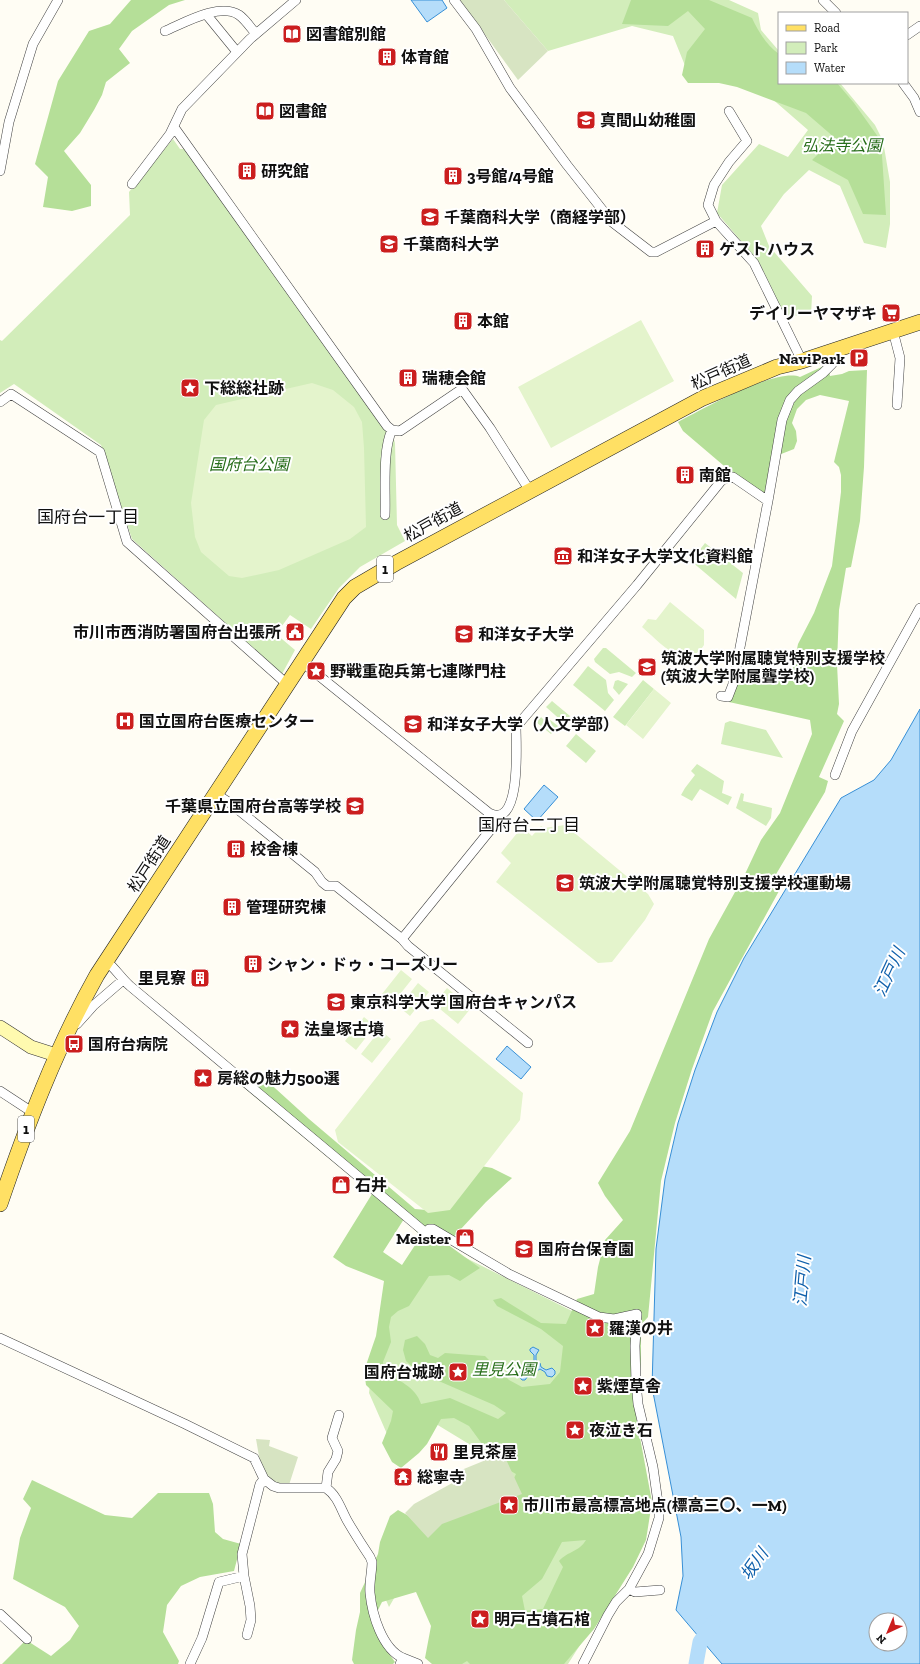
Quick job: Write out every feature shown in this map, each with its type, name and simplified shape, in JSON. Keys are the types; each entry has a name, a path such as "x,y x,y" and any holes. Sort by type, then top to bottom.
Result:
{"main road":[{"name":"松戸街道","path":"0,1204 32,1112 58,1050 83,1001 106,961 344,598 355,587 413,553 703,398 766,371 802,361 920,322"}],"street":[{"path":"0,171 9,122 33,44 58,0"},
{"path":"132,184 170,134 182,109 236,52 296,0"},
{"path":"454,0 476,29 510,88 567,165 612,222 651,252 656,252 716,221"},
{"path":"823,0 835,12"},
{"path":"165,31 206,14 226,10 239,15 256,34"},
{"path":"206,14 236,52"},
{"path":"908,35 920,26"},
{"path":"904,84 914,98 920,112"},
{"path":"729,111 747,141 729,162 714,185 708,205 716,221 754,263 802,361"},
{"path":"174,127 387,426 392,430 400,431 462,389 490,428 530,491"},
{"path":"893,331 900,358 897,405"},
{"path":"720,696 728,697 733,684 782,420 790,400 798,391 823,373 832,364 833,360 830,351"},
{"path":"0,402 11,394 100,452 128,542 288,685"},
{"path":"386,515 386,465 389,436 392,430"},
{"path":"302,662 481,806 496,816 501,815 506,810 515,790 516,727 637,585 722,480 733,477 768,501"},
{"path":"835,775 852,731 920,608"},
{"path":"216,794 230,803 315,872 327,886 336,886 528,1043"},
{"path":"402,939 496,823 496,816"},
{"path":"106,961 114,967 123,980 426,1233 429,1229 434,1229 509,1274 599,1317 614,1319 637,1314 636,1353 638,1404 653,1467 659,1518 648,1554 629,1589 616,1602 608,1615 583,1664"},
{"path":"0,1026 31,1047 58,1050 94,1005 123,980"},
{"path":"0,1092 32,1112"},
{"path":"0,1338 185,1424 254,1458 264,1479 273,1486 279,1488 326,1488 336,1497 348,1523 372,1562 370,1595 377,1621 386,1644 402,1661 418,1664"},
{"path":"326,1488 328,1472 336,1459 338,1451 332,1438 339,1415"},
{"path":"247,1635 251,1620 242,1554 260,1484 264,1479"},
{"path":"190,1664 202,1638 219,1582 244,1576"},
{"path":"629,1589 635,1592 660,1590"},
{"path":"0,1614 28,1639"}],"green space":[{"path":"131,0 185,0 169,5 132,31 119,49 130,63 106,82 102,95 80,133 64,151 91,185 91,206 72,211 43,207 48,177 35,164 58,81 89,31 110,24"},
{"path":"460,0 504,0 548,51 518,80"},
{"name":"弘法寺公園","path":"504,0 729,0 758,13 761,30 778,50 778,84 841,84 875,125 883,141 890,182 890,224 886,248 864,243 840,186 809,170 784,194 761,226 769,246 812,296 811,315 785,316 759,262 717,213 722,185 759,144 788,157 808,130 770,97 722,74 688,73 673,36 632,26 548,51"},
{"path":"631,0 709,0 752,18 763,38 778,53 778,84 838,84 854,103 881,141 886,215 863,214 848,180 812,160 835,138 806,113 737,87 719,83 688,83 682,75 687,52 705,29 688,11 668,26 622,24"},
{"name":"国府台公園","path":"173,139 180,149 185,149 391,430 395,443 397,525 405,541 360,567 339,588 311,629 290,615 276,634 295,650 282,674 132,539 101,445 14,384 0,393 0,340 2,341 130,215 129,192"},
{"path":"641,320 674,381 551,448 518,387"},
{"path":"828,364 830,376 849,371 867,370 864,467 860,521 851,567 846,568 839,610 837,664 839,704 837,714 844,721 819,777 828,781 825,792 772,881 779,891 713,1011 692,1069 675,1123 661,1181 648,1317 641,1325 641,1359 636,1416 652,1502 646,1540 633,1567 594,1629 564,1664 470,1664 467,1661 462,1664 432,1664 425,1658 431,1626 416,1592 382,1602 372,1622 382,1644 395,1662 393,1664 354,1664 352,1660 360,1612 360,1593 378,1554 380,1542 390,1516 398,1510 427,1526 511,1484 516,1474 496,1463 469,1426 454,1418 441,1419 427,1444 401,1468 392,1462 382,1443 391,1421 393,1411 366,1385 364,1371 376,1336 384,1281 346,1266 333,1257 372,1194 236,1081 240,1069 265,1079 309,1119 415,1209 438,1211 481,1166 492,1168 512,1178 486,1202 447,1244 480,1268 460,1281 449,1275 429,1276 409,1306 398,1311 391,1317 389,1327 391,1342 383,1362 384,1372 401,1381 411,1389 419,1398 421,1404 450,1398 498,1419 506,1413 494,1405 418,1372 406,1361 403,1350 405,1340 417,1336 425,1344 430,1355 438,1358 445,1353 485,1356 509,1380 522,1387 550,1384 560,1372 563,1346 541,1329 497,1306 493,1300 501,1298 541,1323 566,1324 577,1299 594,1294 598,1267 605,1240 623,1220 605,1196 598,1183 630,1131 709,939 745,874 761,840 780,813 812,734 810,720 729,702 739,668 791,679 798,644 814,613 832,566 841,492 841,475 839,467 834,462 849,401 820,395 806,400 797,409 792,423 796,431 797,441 794,449 771,458 765,492 760,492 730,471 683,431 678,422 739,391 757,384 774,378 789,376 800,377","holes":["404,1219 421,1236 402,1265 383,1252","586,1540 580,1547 559,1561 563,1567 543,1609 525,1611 522,1596 542,1579 562,1542"]},
{"path":"312,383 333,390 354,407 362,422 366,527 350,539 279,570 242,578 229,576 201,552 195,537 191,503 204,420 216,405"},
{"path":"705,543 743,573 736,599 691,561"},
{"path":"670,602 704,630 704,645 697,653 689,656 681,656 672,652 642,627 648,619 656,620"},
{"path":"603,648 606,648 636,673 632,677 619,672 610,674 595,662 594,659"},
{"path":"588,666 606,680 608,693 614,700 605,711 573,685"},
{"path":"618,680 628,684 619,695 613,688 615,681"},
{"path":"643,680 654,689 625,726 613,717"},
{"path":"654,689 671,703 643,739 626,725"},
{"path":"552,701 570,716 564,723 546,707"},
{"path":"541,717 545,721 549,719 558,726 551,734 536,722"},
{"path":"730,721 766,730 783,758 721,744 725,723"},
{"path":"576,734 596,751 586,763 566,746"},
{"path":"697,764 724,781 722,793 732,797 728,805 700,789 692,801 681,795 695,775 691,771"},
{"path":"741,793 744,794 743,801 772,808 771,818 766,826 736,808"},
{"name":"筑波大学附属聴覚特別支援学校運動場","path":"565,825 648,894 654,904 645,920 612,962 598,963 496,882 511,863 501,853 522,827 532,836 541,826 544,828"},
{"path":"401,970 412,979 393,1003 382,994"},
{"path":"418,983 429,992 410,1016 399,1007"},
{"path":"447,988 471,1008 458,1024 434,1004"},
{"path":"364,1017 375,1026 356,1050 345,1041"},
{"path":"433,1019 523,1093 520,1120 450,1210 428,1213 338,1142 335,1130 420,1022"},
{"path":"380,1030 391,1039 372,1063 361,1054"},
{"name":"里見公園","path":"430,1242 466,1258 602,1326 599,1615 568,1664 461,1664 429,1578 407,1576 389,1607 382,1591 503,1453 487,1455 436,1424 391,1443 369,1393 374,1352 378,1338"},
{"path":"256,1439 270,1440 269,1446 298,1457 289,1485 276,1483 271,1480 263,1470 259,1458"},
{"path":"503,1453 522,1494 442,1524 428,1538 405,1513 414,1504 456,1481 454,1473"},
{"path":"32,1480 105,1515 132,1518 158,1493 209,1493 213,1504 215,1532 223,1539 241,1544 234,1571 200,1577 181,1586 167,1605 163,1632 179,1661 178,1664 2,1664 26,1640 51,1656 70,1640 79,1626 65,1607 13,1579 20,1538 31,1508 23,1499"}],"water":[{"path":"411,0 442,0 447,8 427,22"},
{"name":"江戸川","path":"920,709 920,1664 722,1664 676,1610 683,1576 681,1537 652,1387 656,1249 665,1179 678,1123 695,1070 717,1012 744,958 841,798 874,780 891,760"},
{"path":"544,785 558,797 537,821 524,809"},
{"path":"507,1046 531,1067 521,1079 496,1059"},
{"path":"533,1347 539,1350 536,1355 536,1360 540,1363 541,1367 546,1370 552,1368 555,1371 555,1374 552,1377 547,1376 545,1372 540,1369 535,1372 532,1370 525,1380 522,1380 518,1375 521,1371 526,1372 534,1361 534,1355 530,1351"}],"waterway":[{"name":"坂川","path":"696,1664 700,1642 713,1623"}],"place":[{"name":"図書館別館","path":"292,34"},
{"name":"体育館","path":"387,57"},
{"name":"図書館","path":"265,111"},
{"name":"真間山幼稚園","path":"586,120"},
{"name":"研究館","path":"247,171"},
{"name":"3号館/4号館","path":"453,176"},
{"name":"千葉商科大学（商経学部）","path":"430,217"},
{"name":"千葉商科大学","path":"389,244"},
{"name":"ゲストハウス","path":"705,249"},
{"name":"デイリーヤマザキ","path":"891,313"},
{"name":"本館","path":"463,321"},
{"name":"NaviPark","path":"859,358"},
{"name":"瑞穂会館","path":"408,378"},
{"name":"下総総社跡","path":"190,388"},
{"name":"南館","path":"685,475"},
{"name":"和洋女子大学文化資料館","path":"563,556"},
{"name":"市川市西消防署国府台出張所","path":"295,632"},
{"name":"和洋女子大学","path":"464,634"},
{"name":"筑波大学附属聴覚特別支援学校 (筑波大学附属聾学校)","path":"647,667"},
{"name":"野戦重砲兵第七連隊門柱","path":"316,671"},
{"name":"国立国府台医療センター","path":"125,721"},
{"name":"和洋女子大学（人文学部）","path":"413,724"},
{"name":"千葉県立国府台高等学校","path":"355,806"},
{"name":"校舎棟","path":"236,849"},
{"name":"筑波大学附属聴覚特別支援学校運動場","path":"565,883"},
{"name":"管理研究棟","path":"232,907"},
{"name":"シャン・ドゥ・コーズリー","path":"253,964"},
{"name":"里見寮","path":"200,978"},
{"name":"東京科学大学 国府台キャンパス","path":"336,1002"},
{"name":"法皇塚古墳","path":"290,1029"},
{"name":"国府台病院","path":"74,1044"},
{"name":"房総の魅力500選","path":"203,1078"},
{"name":"石井","path":"341,1185"},
{"name":"Meister","path":"465,1238"},
{"name":"国府台保育園","path":"524,1249"},
{"name":"羅漢の井","path":"595,1328"},
{"name":"国府台城跡","path":"458,1372"},
{"name":"紫煙草舎","path":"583,1386"},
{"name":"夜泣き石","path":"575,1430"},
{"name":"里見茶屋","path":"439,1452"},
{"name":"総寧寺","path":"403,1477"},
{"name":"市川市最高標高地点(標高三〇、一M)","path":"509,1505"},
{"name":"明戸古墳石棺","path":"480,1619"}],"district":[{"name":"国府台一丁目","path":"88,517"},
{"name":"国府台二丁目","path":"529,825"}]}
